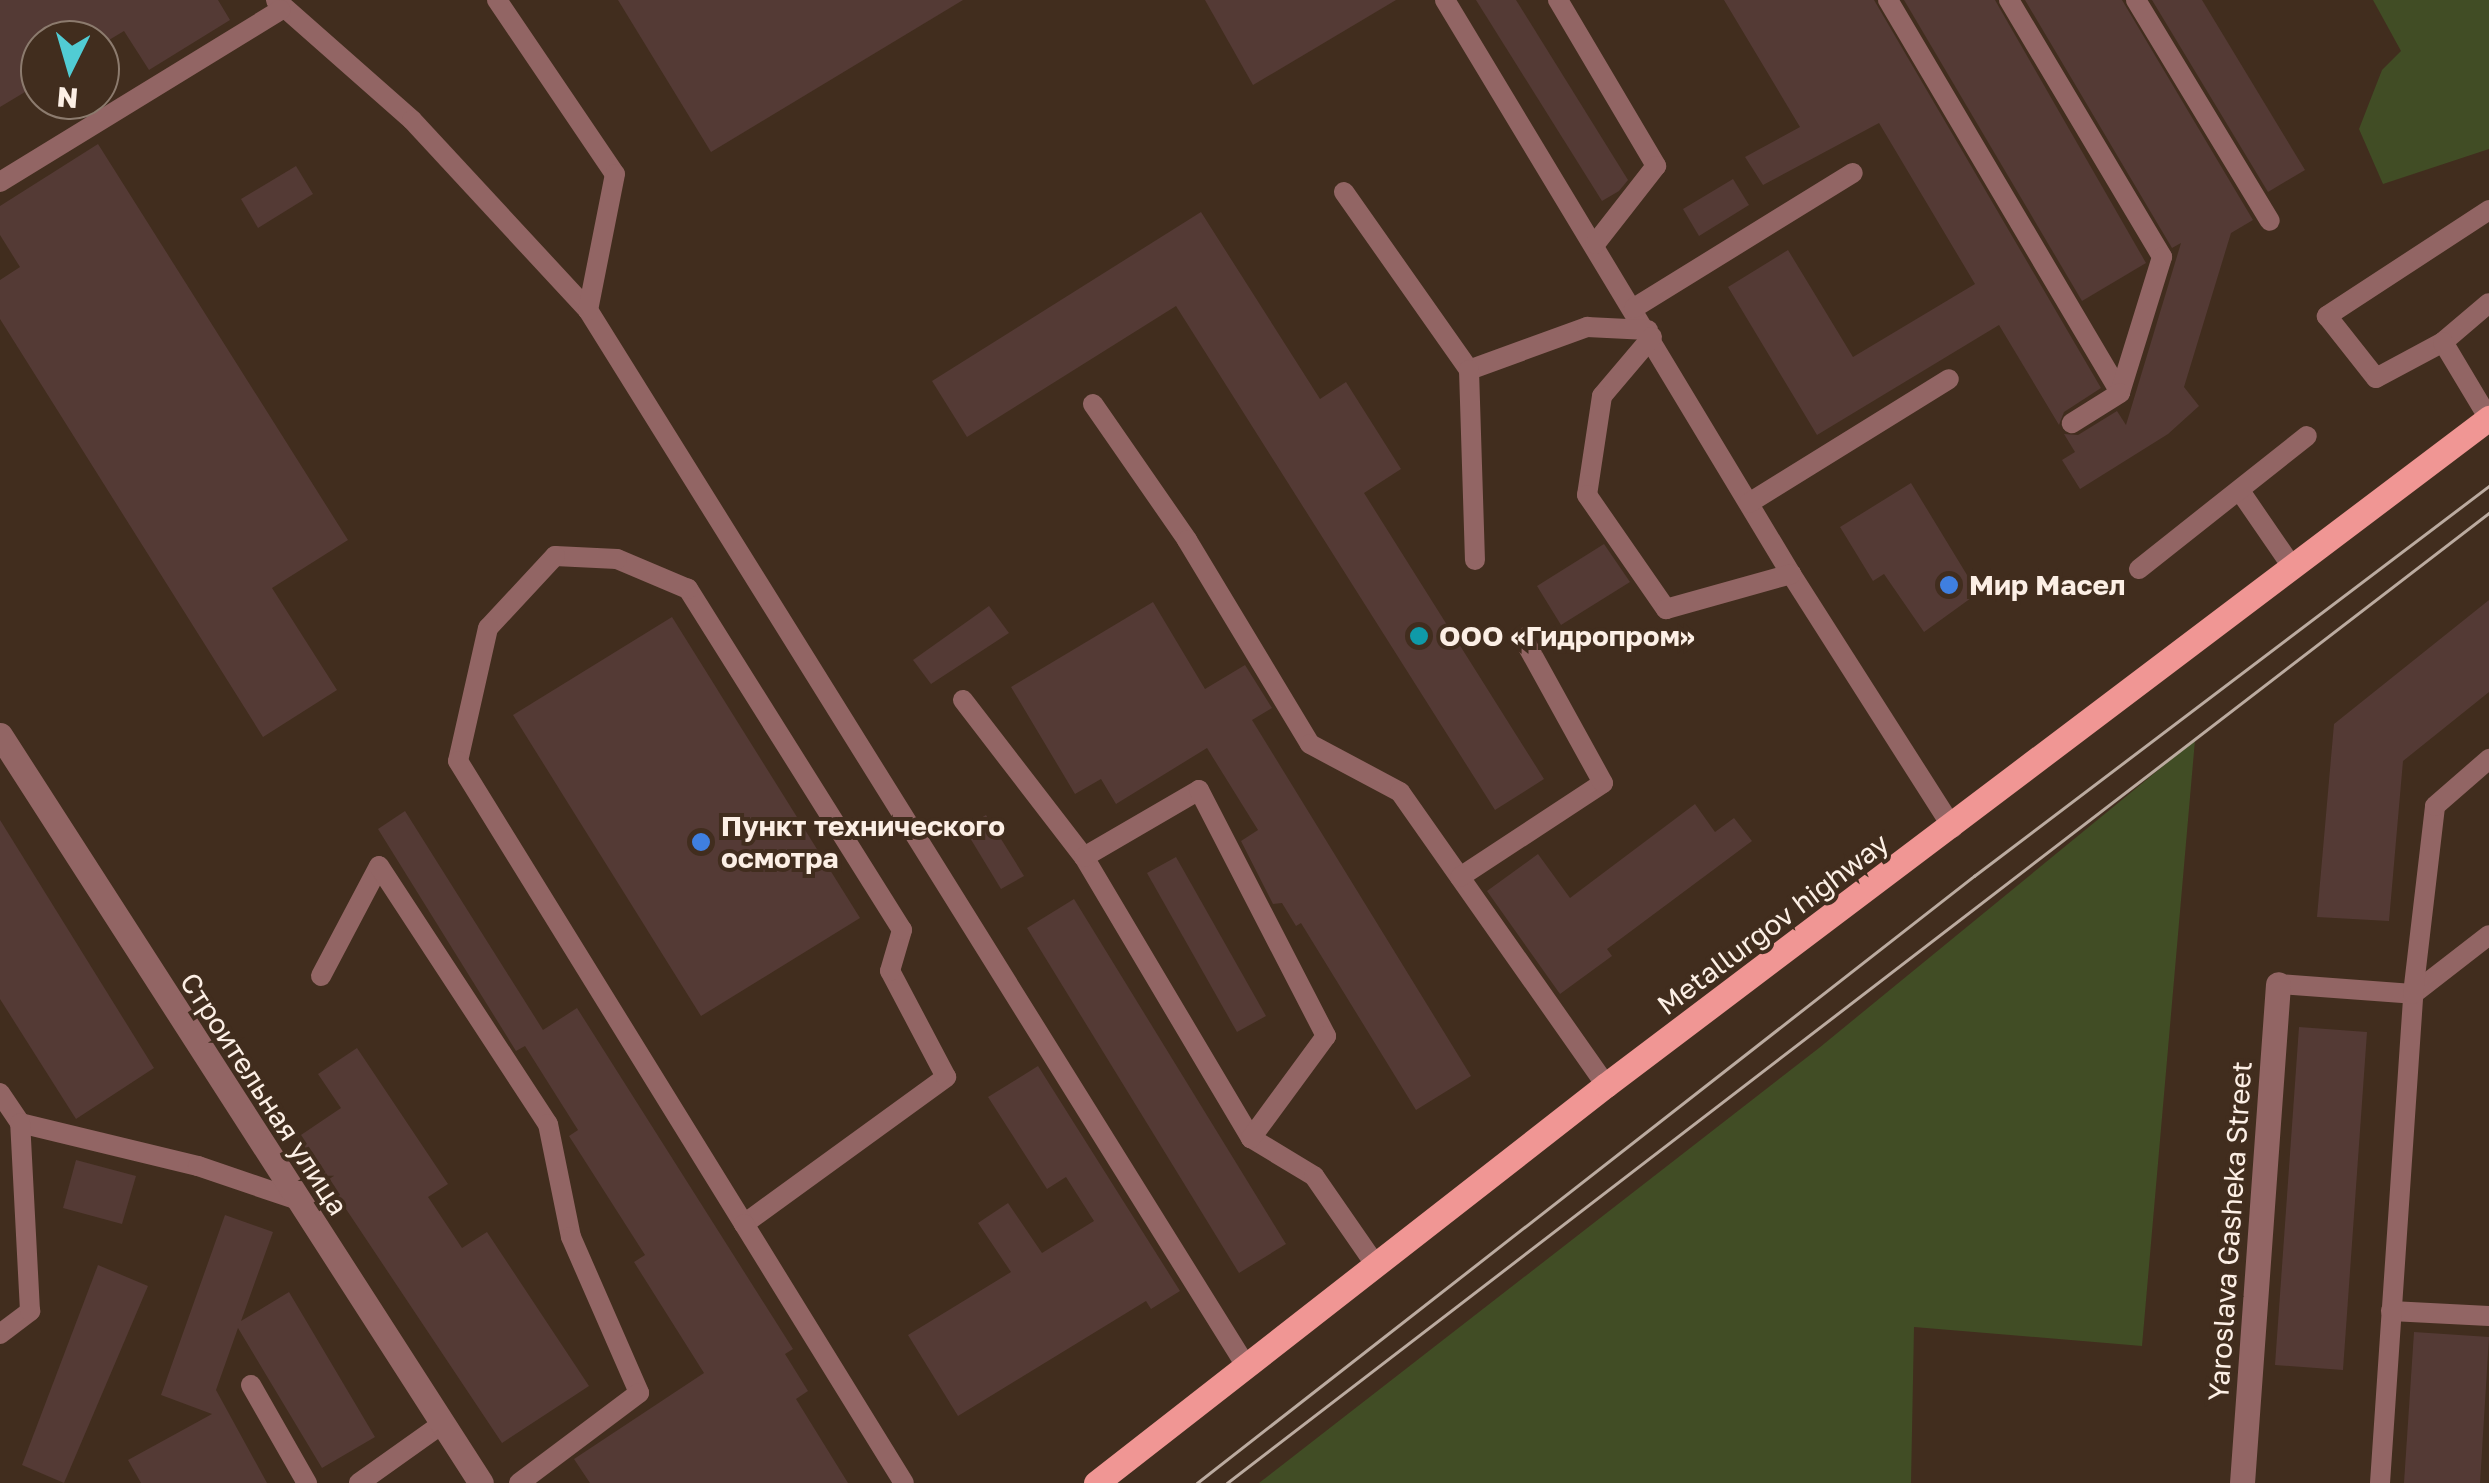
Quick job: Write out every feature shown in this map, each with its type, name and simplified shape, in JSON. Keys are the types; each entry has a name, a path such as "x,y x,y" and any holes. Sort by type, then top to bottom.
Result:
{"main road":[{"name":"Metallurgov highway","path":"1096,1483 1606,1085 1954,828 2489,418"}],"street":[{"name":"Строительная улица","path":"0,734 294,1199 481,1483"},
{"name":"Yaroslava Gasheka Street","path":"2242,1483 2278,984"}],"lane":[{"path":"497,0 615,174 588,310"},
{"path":"1445,0 1650,334 1791,574 1954,828"},
{"path":"1558,0 1656,166 1595,244"},
{"path":"1888,0 2120,393"},
{"path":"2010,0 2162,257 2120,393 2072,423"},
{"path":"2136,0 2270,221"},
{"path":"0,182 278,5 412,120 588,310 1246,1366"},
{"path":"1634,308 1852,173"},
{"path":"1344,192 1469,370 1475,560"},
{"path":"2489,210 2327,316 2376,378 2443,342 2489,303"},
{"path":"1469,370 1587,327 1650,334"},
{"path":"1650,334 1602,396 1587,495 1666,609 1791,574"},
{"path":"2443,342 2489,418"},
{"path":"1749,503 1949,380"},
{"path":"1093,404 1186,540 1310,744 1400,792 1606,1085"},
{"path":"2139,568 2308,436"},
{"path":"2240,491 2293,568"},
{"path":"744,1224 946,1077 890,971 902,930 688,589 617,559 556,556 488,628 458,761 744,1224 904,1483"},
{"path":"1460,877 1603,783 1523,638"},
{"path":"963,700 1084,857 1250,1138 1314,1176 1375,1264"},
{"path":"2380,1483 2413,994 2435,806 2489,759"},
{"path":"1084,857 1199,790 1326,1036 1250,1138"},
{"path":"321,976 379,866 548,1124 571,1238 639,1393 519,1483"},
{"path":"2278,984 2413,994 2489,936"},
{"path":"0,1093 20,1123 30,1311 0,1334"},
{"path":"20,1123 198,1166 294,1199"},
{"path":"2391,1311 2489,1316"},
{"path":"251,1386 307,1483"},
{"path":"359,1483 442,1424"}],"green space":[{"path":"2373,0 2489,0 2489,149 2383,184 2359,129 2382,70 2401,51"},
{"path":"2195,740 2142,1346 1914,1327 1911,1483 1259,1483 1819,1048"}],"building":[{"path":"0,0 218,0 230,20 149,70 124,31 120,33 120,20 20,20 20,95 0,107"},
{"path":"618,0 963,0 711,152"},
{"path":"1205,0 1396,0 1253,85"},
{"path":"1476,0 1516,0 1628,180 1619,191 1602,201"},
{"path":"1724,0 1874,0 2101,388 2064,412 2059,425 1999,325 1817,435 1728,287 1788,250 1853,357 1975,284 1879,123 1763,185 1745,157 1800,127"},
{"path":"1904,0 1995,0 2146,263 2082,301"},
{"path":"2025,0 2122,0 2253,220 2231,233 2184,387 2199,406 2168,434 2080,489 2062,460 2075,452 2064,434 2078,435 2117,411 2126,425 2181,243 2172,248"},
{"path":"2152,0 2202,0 2305,170 2268,192"},
{"path":"98,144 348,540 272,588 337,690 263,737 0,319 0,280 20,267 0,235 0,206"},
{"path":"296,166 313,194 258,228 241,199"},
{"path":"1733,179 1749,205 1699,236 1683,209"},
{"name":"ООО «Гидропром»","path":"1201,212 1320,399 1346,382 1401,469 1364,493 1544,779 1495,810 1176,306 967,437 932,381"},
{"path":"1911,483 1978,593 1924,632 1884,574 1873,581 1840,527"},
{"path":"1604,544 1630,582 1561,625 1537,586"},
{"path":"2489,600 2489,692 2403,761 2389,921 2317,917 2334,724"},
{"path":"1153,602 1205,689 1245,665 1272,708 1252,720 1471,1076 1416,1110 1301,923 1296,926 1282,903 1273,904 1241,841 1258,830 1207,748 1116,804 1101,779 1075,794 1011,687"},
{"path":"989,606 1009,633 931,684 913,660"},
{"path":"672,617 860,918 701,1016 513,715"},
{"path":"1695,804 1715,832 1734,818 1752,841 1607,949 1612,956 1560,994 1487,891 1538,854 1570,898"},
{"path":"405,811 543,1030 577,1008 793,1349 785,1354 808,1391 796,1399 848,1483 590,1483 574,1459 704,1373 634,1262 645,1255 569,1136 578,1130 525,1046 516,1051 378,829"},
{"path":"986,815 1024,876 1001,889 964,828"},
{"path":"0,820 154,1068 76,1119 0,999"},
{"path":"1176,857 1266,1016 1237,1032 1147,873"},
{"path":"1074,899 1286,1244 1239,1273 1027,928"},
{"path":"2299,1027 2367,1032 2343,1370 2275,1365"},
{"path":"357,1048 448,1184 428,1197 462,1248 487,1232 589,1386 502,1443 298,1137 341,1108 318,1074"},
{"path":"1038,1066 1180,1291 1151,1309 1146,1301 958,1416 908,1335 1011,1272 978,1223 1008,1203 1042,1253 1094,1221 1066,1177 1047,1189 988,1097"},
{"path":"76,1160 136,1176 122,1224 63,1208"},
{"path":"225,1215 273,1232 241,1321 289,1292 375,1437 322,1468 238,1328 216,1390 267,1483 141,1483 128,1460 212,1414 161,1395"},
{"path":"98,1265 148,1286 64,1483 22,1465"},
{"path":"2414,1332 2489,1337 2480,1483 2404,1483"}],"tram line":[{"path":"1197,1483 1974,876 2489,486"},
{"path":"1227,1483 2489,513"}],"place":[{"name":"Мир Масел","path":"1949,585"},
{"name":"ООО «Гидропром»","path":"1419,636"},
{"name":"Пункт технического осмотра","path":"701,842"}]}
